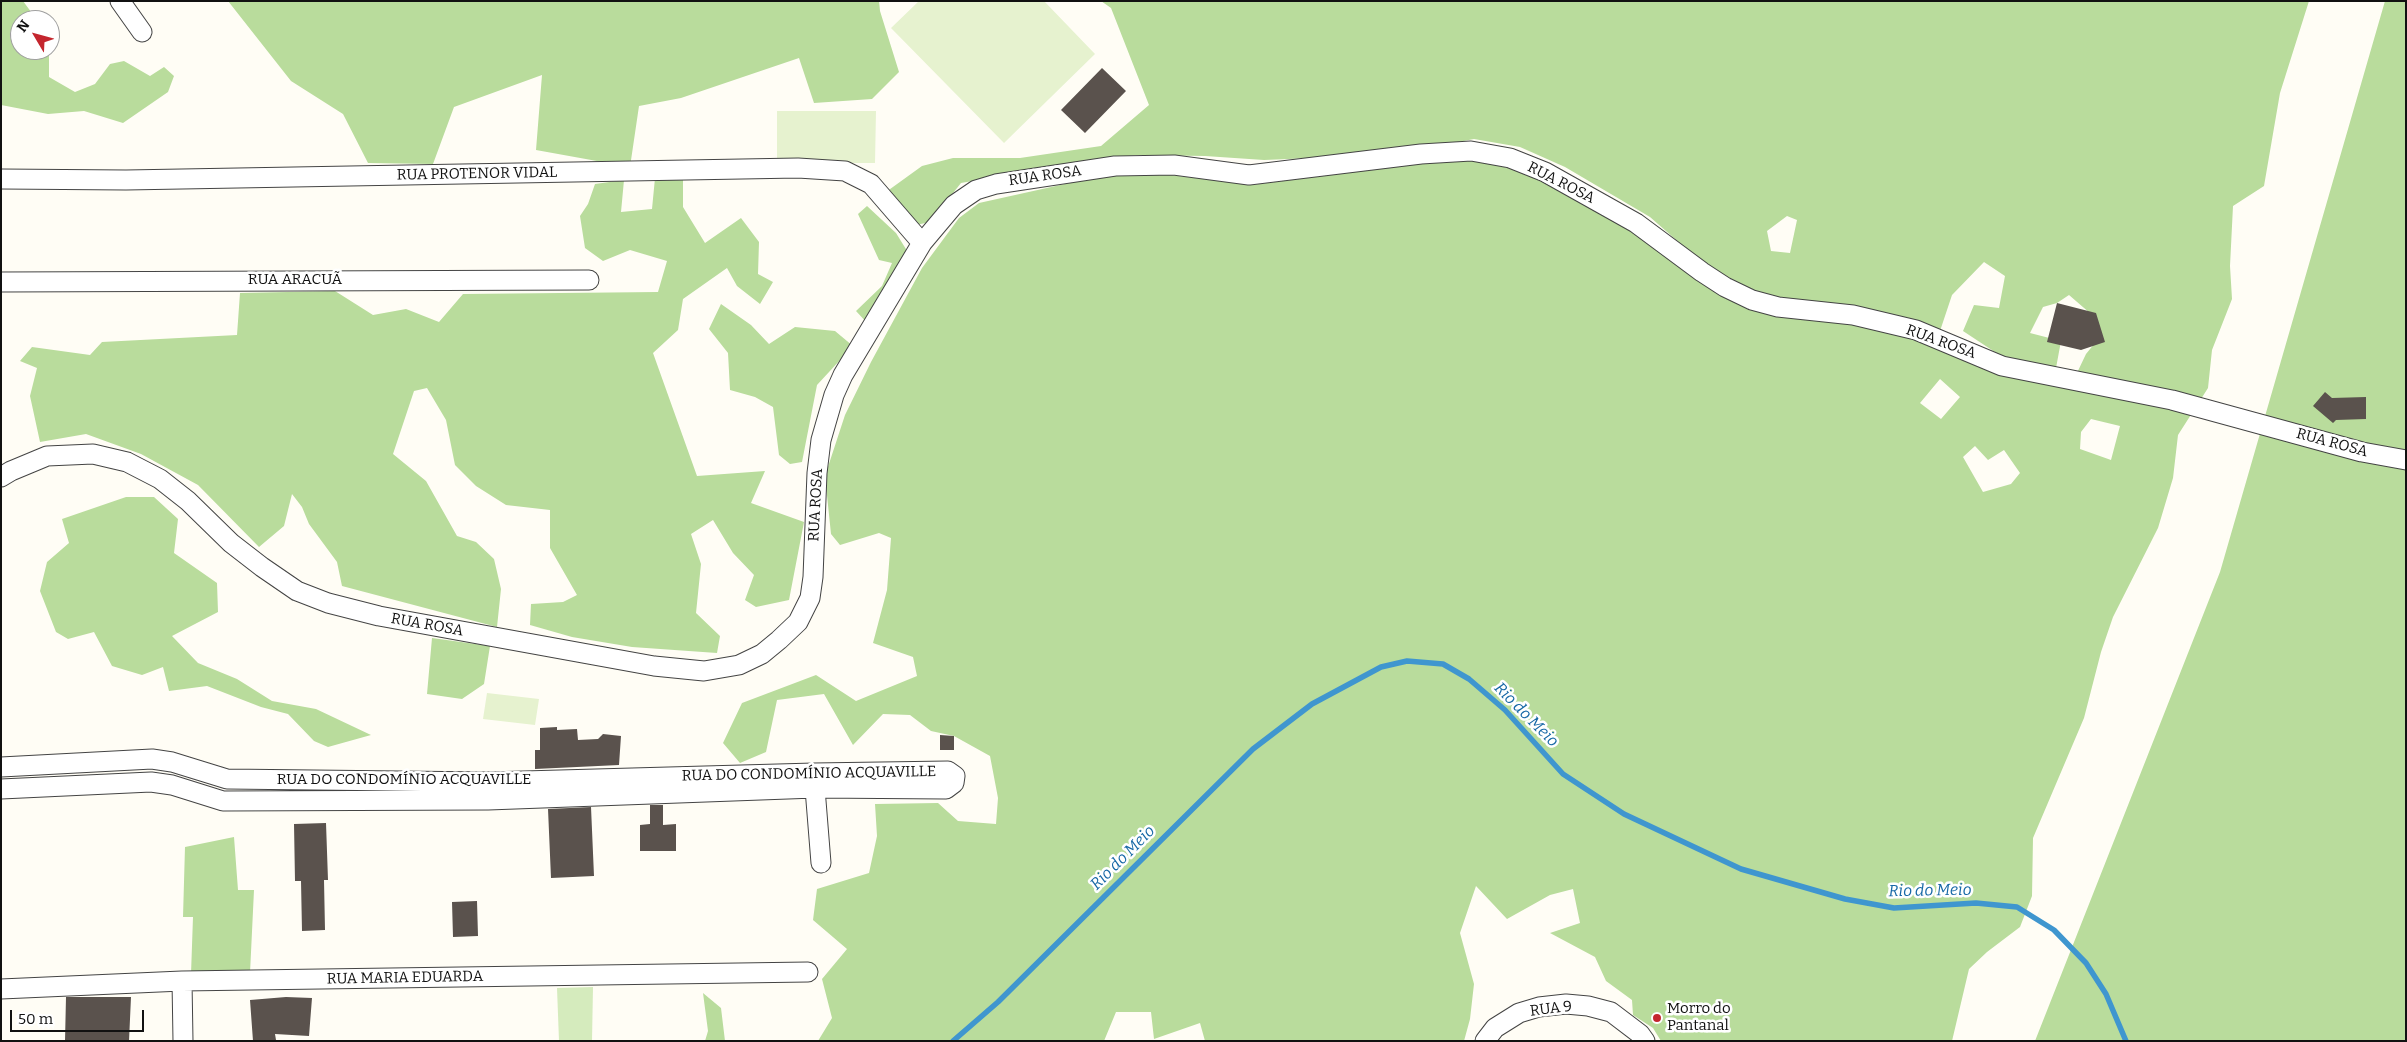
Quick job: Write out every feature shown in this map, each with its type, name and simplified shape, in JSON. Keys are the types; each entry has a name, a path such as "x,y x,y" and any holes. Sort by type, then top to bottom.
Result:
{"street":[{"path":"120,1 142,32"},
{"name":"RUA ROSA","path":"1,477 10,471 47,456 93,454 126,462 160,480 181,496 231,543 297,591 328,603 379,616 654,666 704,671 739,665 762,654 779,640 798,622 810,598 813,577 817,473 827,415 843,376 922,244 938,222 954,205 976,190 996,184 1115,166 1174,165 1249,175 1421,154 1471,151 1510,158 1545,172 1636,223 1702,272 1725,287 1752,300 1778,307 1853,316 1916,330 2002,366 2172,400 2362,452 2406,460"},
{"name":"RUA PROTENOR VIDAL","path":"1,179 136,180 798,168 845,171 870,184 922,244"},
{"name":"RUA ARACUÃ","path":"1,282 589,280"},
{"path":"151,782 152,759"},
{"name":"RUA DO CONDOMÍNIO ACQUAVILLE","path":"1,766 152,759 172,762 227,779 322,780 487,791"},
{"path":"20,766 22,788"},
{"name":"RUA DO CONDOMÍNIO ACQUAVILLE","path":"1,789 151,782 172,785 223,801 322,800 487,791 814,780 948,771 954,776 954,783 946,789 814,780"},
{"path":"322,780 322,800"},
{"path":"814,780 821,863"},
{"name":"RUA MARIA EDUARDA","path":"1,989 182,981 808,972"},
{"path":"182,981 183,1041"},
{"name":"RUA 9","path":"1485,1041 1495,1028 1519,1013 1539,1007 1566,1004 1588,1006 1610,1012 1634,1028 1645,1041"}],"green space":[{"path":"1,1 23,1 30,10 10,10 10,60 49,60 49,77 75,92 95,84 110,64 124,61 150,76 164,67 174,76 168,92 123,123 84,111 48,114 1,105"},
{"path":"228,1 879,1 880,11 899,72 872,99 814,103 799,58 681,98 639,106 630,167 536,150 542,75 454,107 433,164 368,163 343,114 291,81"},
{"path":"919,1 1044,1 1095,54 1004,143 891,28"},
{"path":"1101,1 2309,1 2280,93 2264,186 2233,206 2230,266 2232,299 2212,350 2208,388 2178,435 2173,478 2158,528 2113,617 2101,652 2084,718 2033,838 2032,896 2020,927 1987,952 1969,969 1952,1041 1661,1041 1653,1028 1633,1015 1632,1000 1606,981 1595,957 1550,933 1580,923 1573,889 1550,895 1507,919 1476,886 1460,933 1474,984 1470,1019 1464,1041 1205,1041 1200,1023 1154,1039 1151,1012 1116,1012 1104,1041 818,1041 832,1018 822,979 847,949 813,920 817,889 869,873 877,836 875,804 938,803 958,821 996,824 998,798 990,756 954,736 931,731 910,715 883,714 853,745 824,694 777,700 766,752 740,763 723,743 742,703 816,675 856,701 917,676 913,657 873,643 887,590 891,538 879,533 840,545 831,534 825,476 845,415 871,362 922,268 959,218 979,203 1101,176 1155,173 1251,185 1457,159 1482,161 1541,177 1629,222 1731,300 1730,283 1691,253 1650,217 1565,167 1520,147 1474,139 1405,152 1312,158 1264,160 1205,156 1137,155 1075,163 961,183 930,222 916,225 886,192 922,166 953,158 1020,158 1101,146 1149,105 1111,8","holes":["1787,216 1797,220 1790,253 1771,251 1767,231","1984,262 2005,276 1999,308 1974,305 1963,331 2013,364 2056,368 2061,341 2030,333 2043,307 2057,303 2069,295 2091,314 2099,338 2086,354 2076,375 1999,374 1940,331 1952,295","1940,379 1960,397 1941,419 1920,403","2091,419 2120,426 2111,460 2080,449 2081,432","1975,446 1988,460 2004,450 2020,473 2011,484 1983,492 1963,457"]},
{"path":"2385,1 2406,1 2406,1041 2035,1041 2220,572"},
{"path":"777,111 876,111 875,163 777,163"},
{"path":"655,178 683,180 683,207 705,243 741,218 759,242 758,274 773,282 760,304 737,286 727,268 683,299 678,330 653,353 697,476 765,471 751,503 804,522 789,600 756,607 745,600 754,575 733,553 713,520 691,534 701,564 696,613 720,636 717,653 632,647 572,637 530,625 531,604 563,602 577,595 550,548 550,510 506,505 476,486 455,465 446,420 427,388 414,391 393,454 426,481 457,536 476,542 494,559 501,589 497,627 342,586 337,562 309,524 302,507 292,494 284,526 259,547 198,485 141,454 86,434 40,442 30,396 37,368 20,361 32,347 90,355 102,342 237,335 240,293 335,291 373,315 406,309 439,322 463,294 658,292 667,261 630,250 603,261 585,248 580,216 588,204 595,184 624,180 621,212 652,209"},
{"path":"867,206 896,233 909,254 868,324 856,311 882,286 892,263 879,260 858,214"},
{"path":"721,304 751,325 769,344 795,327 835,331 853,346 817,385 802,462 790,464 779,455 773,407 755,397 730,390 728,353 709,329"},
{"path":"126,497 154,497 178,519 174,553 217,583 218,612 172,636 198,663 237,679 272,701 316,709 371,735 328,747 314,741 288,714 261,707 207,686 169,691 163,667 142,675 112,666 94,632 68,639 56,632 40,591 47,562 69,543 62,519"},
{"path":"432,638 490,646 484,684 462,699 427,694"},
{"path":"487,693 539,699 535,725 483,719"},
{"path":"234,837 238,890 254,890 250,973 191,974 193,917 183,917 185,847"},
{"path":"593,987 592,1041 559,1041 557,988"},
{"path":"703,993 721,1008 725,1041 705,1041 708,1031"}],"building":[{"path":"1102,68 1126,91 1085,133 1061,110"},
{"path":"2057,303 2096,313 2105,342 2081,350 2047,342"},
{"path":"2325,392 2332,398 2366,397 2366,419 2336,420 2333,423 2313,406"},
{"path":"557,727 557,730 577,729 578,740 598,739 603,734 621,736 619,765 535,769 535,750 540,750 540,728"},
{"path":"940,735 954,736 954,750 940,750"},
{"path":"650,805 663,805 663,825 676,824 676,851 640,851 640,825 650,824"},
{"path":"591,807 594,876 551,878 548,809"},
{"path":"326,823 328,880 324,880 325,930 302,931 301,881 295,881 294,824"},
{"path":"477,901 478,936 453,937 452,902"},
{"path":"66,997 131,997 129,1041 65,1041"},
{"path":"286,997 312,998 309,1036 275,1034 276,1040 253,1041 250,1000"}],"waterway":[{"name":"Rio do Meio","path":"953,1041 998,1002 1253,749 1312,704 1381,667 1407,661 1443,664 1469,679 1505,710 1563,774 1624,814 1741,869 1845,899 1894,908 1976,903 2017,907 2054,930 2086,963 2106,994 2126,1041"}],"place":[{"name":"Morro do Pantanal","path":"1657,1018"}]}
